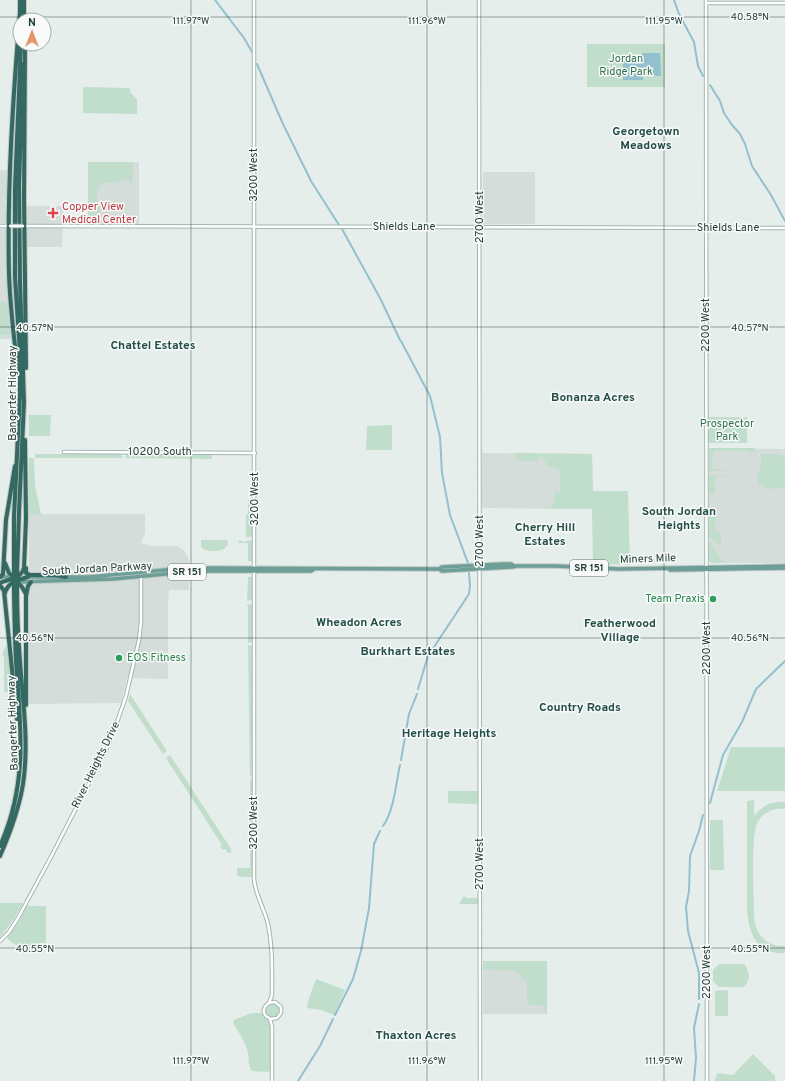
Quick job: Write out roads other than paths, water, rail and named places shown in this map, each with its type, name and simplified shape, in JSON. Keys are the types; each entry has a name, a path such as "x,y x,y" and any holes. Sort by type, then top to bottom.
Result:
{"highway":[{"path":"20,0 22,12"},
{"path":"22,12 24,0"},
{"path":"19,52 10,157 9,226 10,292 22,392"},
{"path":"22,392 26,356 23,52"},
{"name":"Bangerter Highway","path":"0,846 16,800 21,755 20,708 15,636 22,414 19,199 23,52"},
{"path":"22,414 26,444 26,570 28,575 55,575 66,577"},
{"path":"21,755 16,696 1,580 3,574 6,520 22,414"},
{"path":"5,605 6,590 23,571 25,558"},
{"path":"4,561 7,570 22,587 26,596"},
{"path":"1,580 16,580 28,577"},
{"name":"Bangerter Highway","path":"0,856 10,834 20,799 24,776 24,707 18,636 16,580"},
{"path":"25,746 26,596 27,587 31,582"}],"main road":[{"name":"Miners Mile","path":"480,567 511,564 514,566 555,566 614,569 707,568"},
{"name":"SR 151","path":"707,568 730,566 785,567"},
{"name":"South Jordan Parkway","path":"28,577 88,577 255,569 439,569 442,567 480,567"},
{"name":"SR 151","path":"707,568 785,567"},
{"name":"South Jordan Parkway","path":"16,580 31,582 110,580 141,574"}],"street":[{"name":"3200 West","path":"254,0 254,881 266,916 270,934 272,995 275,1002 280,1005 282,1010 272,1026"},
{"name":"2700 West","path":"480,0 480,1081"},
{"path":"706,1 785,3"},
{"name":"2200 West","path":"706,1 707,1081"},
{"name":"Shields Lane","path":"0,226 785,228"},
{"name":"10200 South","path":"64,452 255,452"},
{"name":"River Heights Drive","path":"0,941 15,923 106,750 117,725 126,696 139,640 141,622 141,574"},
{"name":"3200 West","path":"272,995 269,1002 265,1006 264,1011 266,1016 270,1019 272,1026 272,1081"},
{"path":"269,1002 275,1002"},
{"path":"270,1019 275,1019"}],"water":[{"path":"642,53 660,53 661,76 643,75 643,80 623,80 623,56 642,56"}],"waterway":[{"path":"215,0 244,38 252,52"},
{"path":"674,0 679,14 694,42 698,66 703,76"},
{"path":"257,64 283,124 311,181 339,225"},
{"path":"710,85 720,101 724,113 740,134 752,166 771,195 785,221"},
{"path":"342,229 380,298 400,340"},
{"path":"401,341 430,396 440,437 442,473 450,515 468,563"},
{"path":"418,689 428,656 469,594 469,573"},
{"path":"710,803 723,755 742,722 756,689 785,661"},
{"path":"401,760 409,714 417,694"},
{"path":"383,826 390,813 400,765"},
{"path":"699,999 699,973 688,931 686,907 689,891 690,856 703,815"},
{"path":"335,1015 353,979 361,951 369,908 374,844 380,831"},
{"path":"694,1081 696,1058 694,1028 699,1004"},
{"path":"298,1081 320,1046 333,1019"}],"place":[{"name":"Copper View Medical Center","path":"53,213"},
{"name":"Team Praxis","path":"713,599"},
{"name":"EOS Fitness","path":"119,658"}],"district":[{"name":"Georgetown Meadows","path":"646,139"},
{"name":"Chattel Estates","path":"153,346"},
{"name":"Bonanza Acres","path":"593,398"},
{"name":"South Jordan Heights","path":"679,519"},
{"name":"Cherry Hill Estates","path":"545,535"},
{"name":"Wheadon Acres","path":"359,623"},
{"name":"Featherwood Village","path":"620,631"},
{"name":"Burkhart Estates","path":"408,652"},
{"name":"Country Roads","path":"580,708"},
{"name":"Heritage Heights","path":"449,734"},
{"name":"Thaxton Acres","path":"416,1036"}],"park label":[{"name":"Jordan Ridge Park","path":"626,65"},
{"name":"Prospector Park","path":"727,430"}]}
